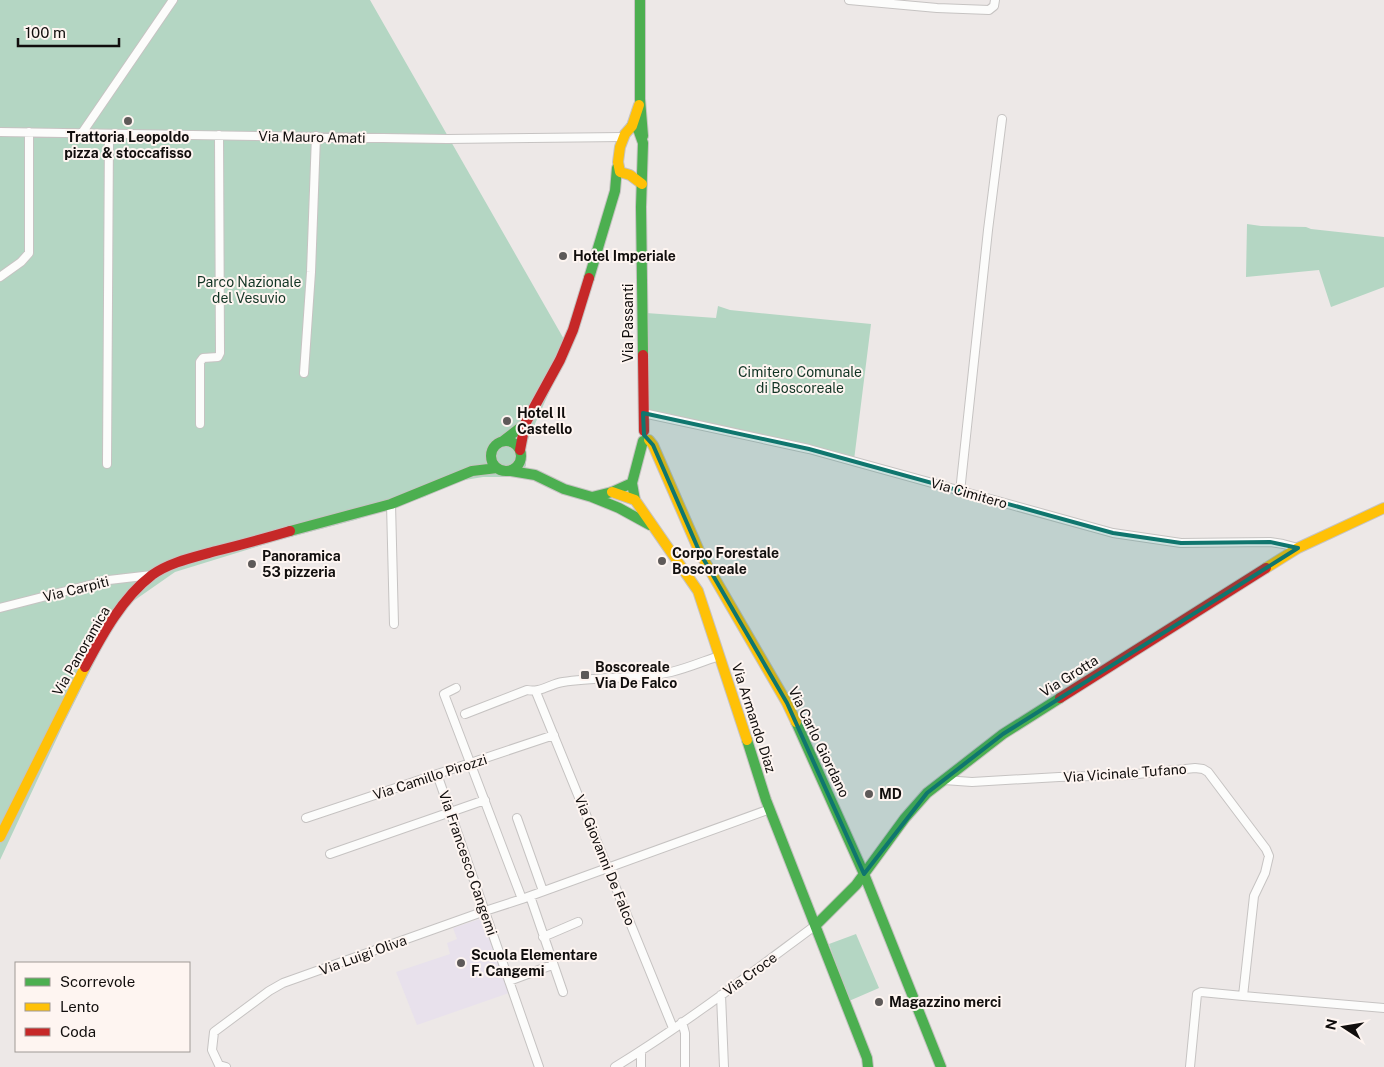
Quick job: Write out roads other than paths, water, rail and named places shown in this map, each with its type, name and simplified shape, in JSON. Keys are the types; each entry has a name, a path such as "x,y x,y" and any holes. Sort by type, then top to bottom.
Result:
{"street":[{"path":"82,133 173,0"},
{"name":"Via Passanti","path":"635,500 632,483 645,438 643,413 642,184 644,143 640,99 640,0"},
{"path":"849,0 938,8 988,10 994,6 995,0"},
{"name":"Via Passanti","path":"640,99 632,126 628,128 616,162 624,173 637,170 643,156"},
{"path":"960,492 1002,119"},
{"path":"632,126 638,129 644,143"},
{"name":"Via Mauro Amati","path":"0,132 446,139 624,137"},
{"path":"0,277 21,262 29,253 30,132"},
{"path":"106,464 109,134"},
{"path":"200,424 200,362 202,358 218,357 220,353 219,135"},
{"path":"304,373 311,272 316,136"},
{"path":"624,173 642,184"},
{"name":"Via Panoramica","path":"511,471 519,464 525,424 560,360 573,330 614,191 624,173"},
{"name":"Via Cimitero","path":"643,413 809,449 1113,533 1181,543 1270,542 1298,548"},
{"name":"Via Panoramica","path":"472,471 494,446 525,424"},
{"name":"Via Carlo Giordano","path":"645,438 653,445 700,553 787,703 864,874 941,1067"},
{"path":"503,441 513,442 536,475"},
{"path":"492,450 491,460 497,468"},
{"name":"Via Panoramica","path":"0,837 84,668 112,619 129,597 152,575 174,564 203,554 391,504 472,471 497,468 501,471 536,475"},
{"name":"Via Armando Diaz","path":"536,475 564,489 592,497 619,508 653,527"},
{"name":"Via Armando Diaz","path":"592,497 612,492 632,483"},
{"path":"612,492 635,500"},
{"path":"619,508 635,500"},
{"name":"Via Armando Diaz","path":"635,500 698,591 770,809 867,1058 868,1067"},
{"path":"391,504 394,624"},
{"name":"Via Grotta","path":"816,925 854,888 905,818 927,793 1003,734 1298,548 1384,508"},
{"name":"Via Carpiti","path":"0,608 109,580 152,575"},
{"path":"465,714 527,690 536,692 564,682 628,678 671,672 719,656"},
{"path":"456,688 444,694 522,899"},
{"name":"Via Giovanni De Falco","path":"536,692 672,1028"},
{"name":"Via Camillo Pirozzi","path":"306,818 554,735"},
{"name":"Via Vicinale Tufano","path":"944,780 972,782 1059,777 1128,776 1195,768 1208,772 1266,849 1269,856 1266,873 1254,896 1243,996"},
{"name":"Via Francesco Cangemi","path":"437,774 539,1067"},
{"path":"330,854 485,800"},
{"name":"Via Luigi Oliva","path":"226,1067 219,1065 212,1050 214,1032 269,991 283,983 485,910 543,892 770,809"},
{"path":"517,818 543,892"},
{"path":"530,896 552,965 563,992"},
{"path":"543,937 578,922"},
{"name":"Via Croce","path":"615,1067 721,995 816,925"},
{"path":"509,981 552,965"},
{"path":"1190,1067 1197,994 1201,992 1384,1008"},
{"path":"721,995 724,1067"},
{"path":"682,1022 685,1067"},
{"path":"641,1051 641,1067"}],"place":[{"name":"Trattoria Leopoldo pizza & stoccafisso","path":"128,121"},
{"name":"Hotel Imperiale","path":"563,256"},
{"name":"Hotel Il Castello","path":"507,421"},
{"name":"Corpo Forestale Boscoreale","path":"662,561"},
{"name":"Panoramica 53 pizzeria","path":"252,564"},
{"name":"Boscoreale Via De Falco","path":"585,675"},
{"name":"MD","path":"869,794"},
{"name":"Scuola Elementare F. Cangemi","path":"461,963"},
{"name":"Magazzino merci","path":"879,1002"}],"park label":[{"name":"Parco Nazionale del Vesuvio","path":"249,290"},
{"name":"Cimitero Comunale di Boscoreale","path":"800,380"}]}
